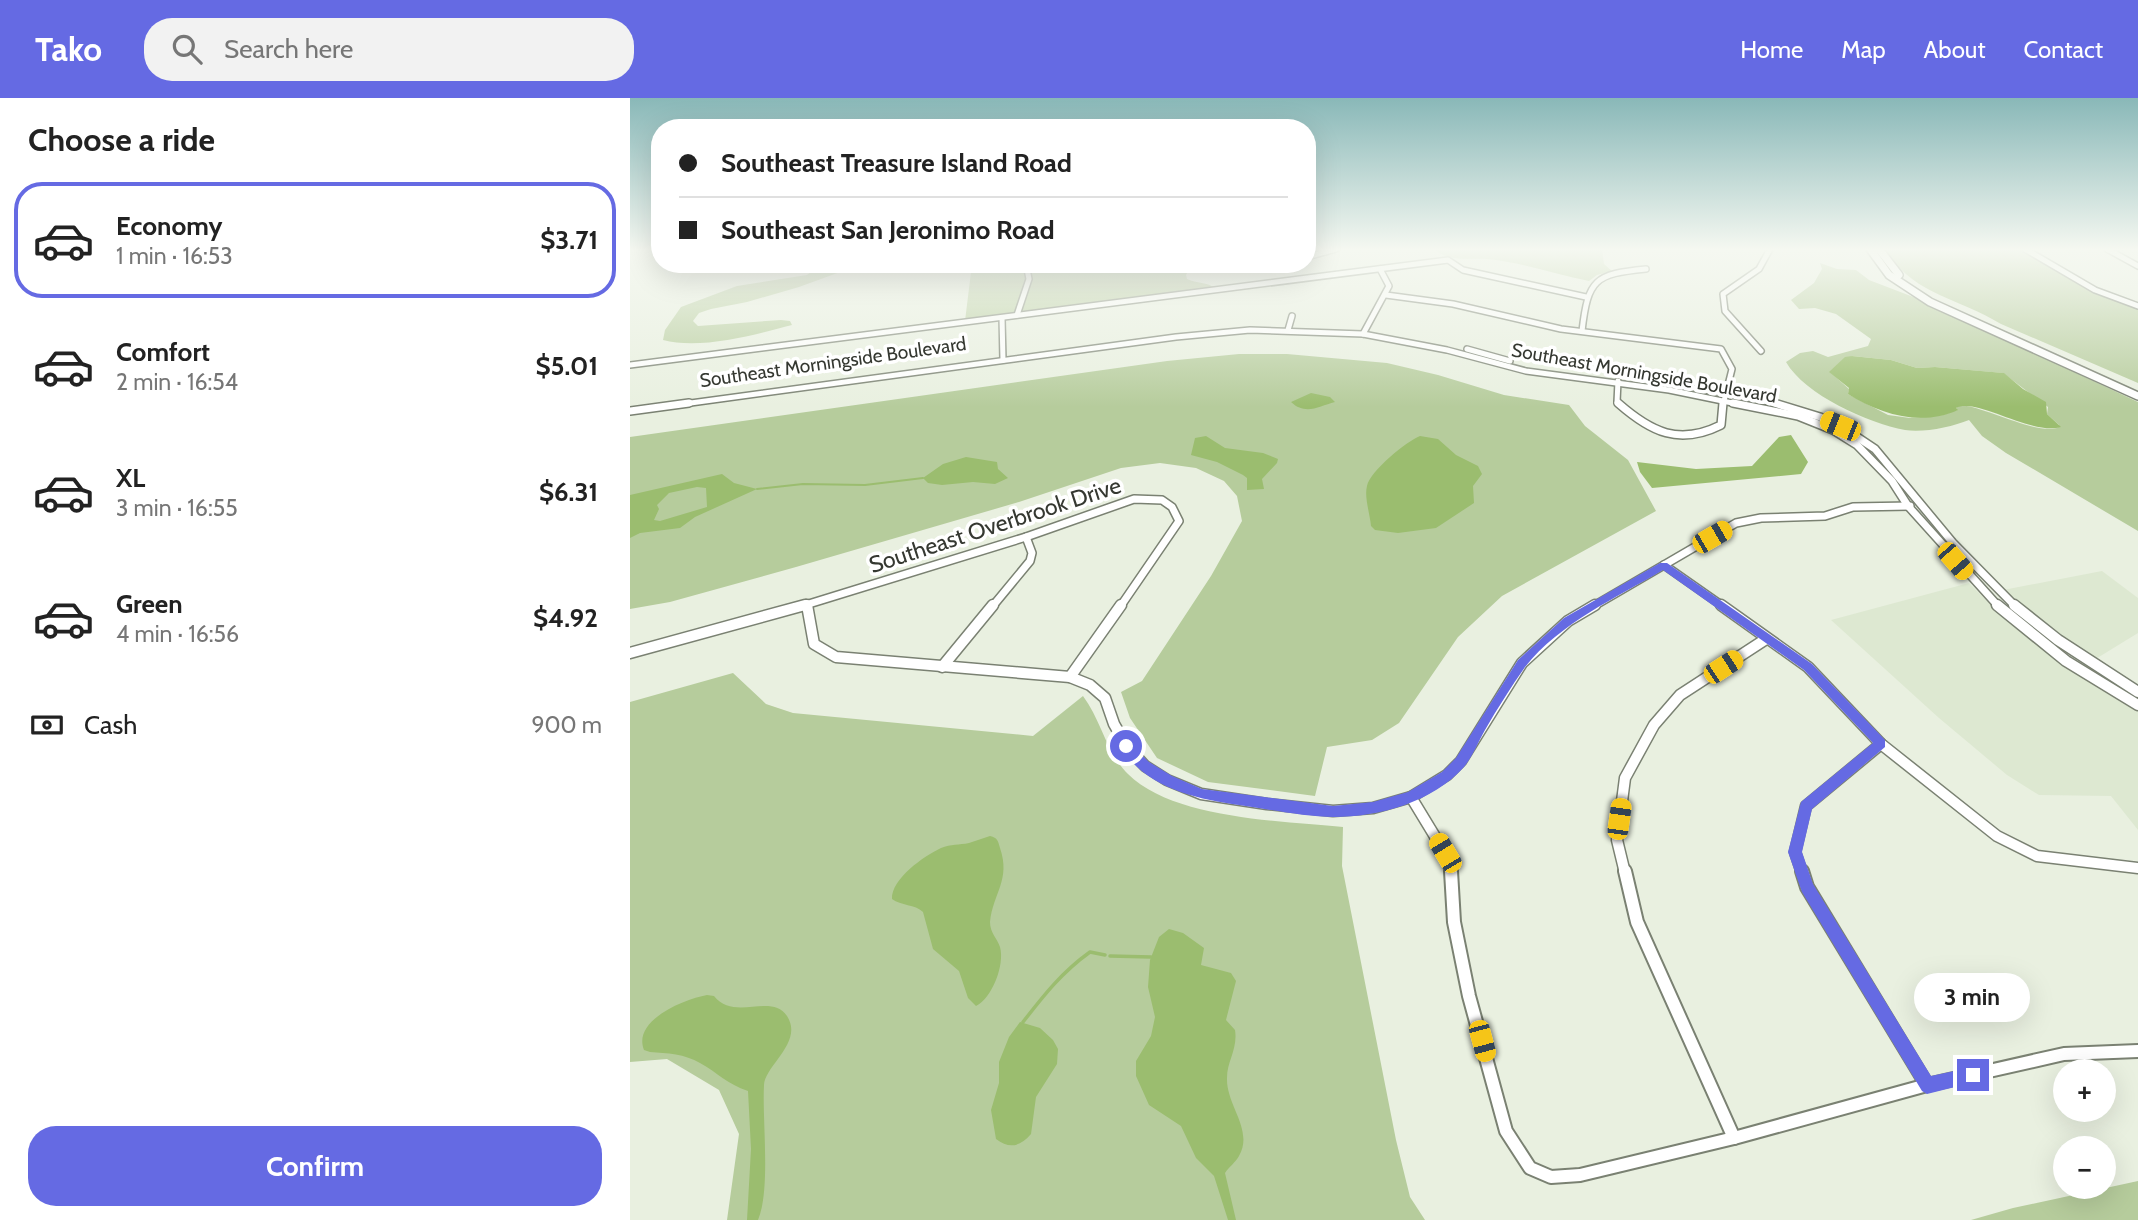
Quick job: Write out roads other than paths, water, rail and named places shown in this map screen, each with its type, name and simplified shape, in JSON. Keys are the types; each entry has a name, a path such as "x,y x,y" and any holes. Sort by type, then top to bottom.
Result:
{"street":[{"path":"1017,316 1022,301"},
{"path":"630,365 1130,301"},
{"path":"1364,331 1382,301"},
{"path":"1433,301 1541,326 1721,349 1732,369 1724,397 1721,425 1705,436 1682,436 1651,428 1635,419 1617,402 1618,380"},
{"path":"1582,331 1585,301"},
{"path":"1724,301 1725,311 1761,351"},
{"path":"1929,301 2138,396"},
{"path":"1942,301 2138,389"},
{"path":"1289,327 1292,316"},
{"path":"1002,317 1003,357"},
{"name":"Southeast Morningside Boulevard","path":"630,411 641,407 1100,344 1195,332 1289,327 1364,331 1449,347 1528,368 1618,380 1801,411 1840,426 1868,443 1906,480 1922,506 2011,603 2066,646 2138,692"},
{"name":"Southeast Morningside Boulevard","path":"1724,397 1798,416 1833,430 1857,445 1892,481 1908,506 1997,606 2066,660 2138,705"},
{"name":"Southeast Morningside Boulevard","path":"630,405 641,407"},
{"path":"1857,445 1868,443"},
{"name":"Southeast Overbrook Drive","path":"630,653 807,605 1026,537 1134,499 1152,498 1166,501 1175,509 1179,521 1175,530 1069,677"},
{"path":"807,605 814,644 836,657 1069,677 1090,685 1105,698 1114,724 1126,746 1144,766 1167,780 1201,794 1333,811 1373,808 1411,797 1447,775 1461,761 1522,663 1568,621 1736,523 1761,518 1825,516 1853,507 1922,506"},
{"path":"942,667 1030,561 1032,553 1026,537"},
{"path":"1664,565 1808,667 1881,744 1997,836 2037,856 2138,868"},
{"path":"1979,588 1994,586"},
{"path":"1734,1138 1637,922 1617,840 1625,778 1654,725 1680,695 1766,639"},
{"path":"2048,646 2066,646"},
{"path":"1881,744 1806,806 1795,852 1807,887 1927,1086"},
{"path":"1411,797 1445,853 1452,874 1454,922 1469,996 1506,1131 1530,1168 1551,1177 1580,1175 1734,1138 1927,1086 2064,1054 2138,1051"}],"waterway":[{"path":"757,489 803,484 865,485 923,478"},
{"path":"1023,1022 1054,984 1080,960 1090,952 1105,955"},
{"path":"1110,956 1151,957"}]}
